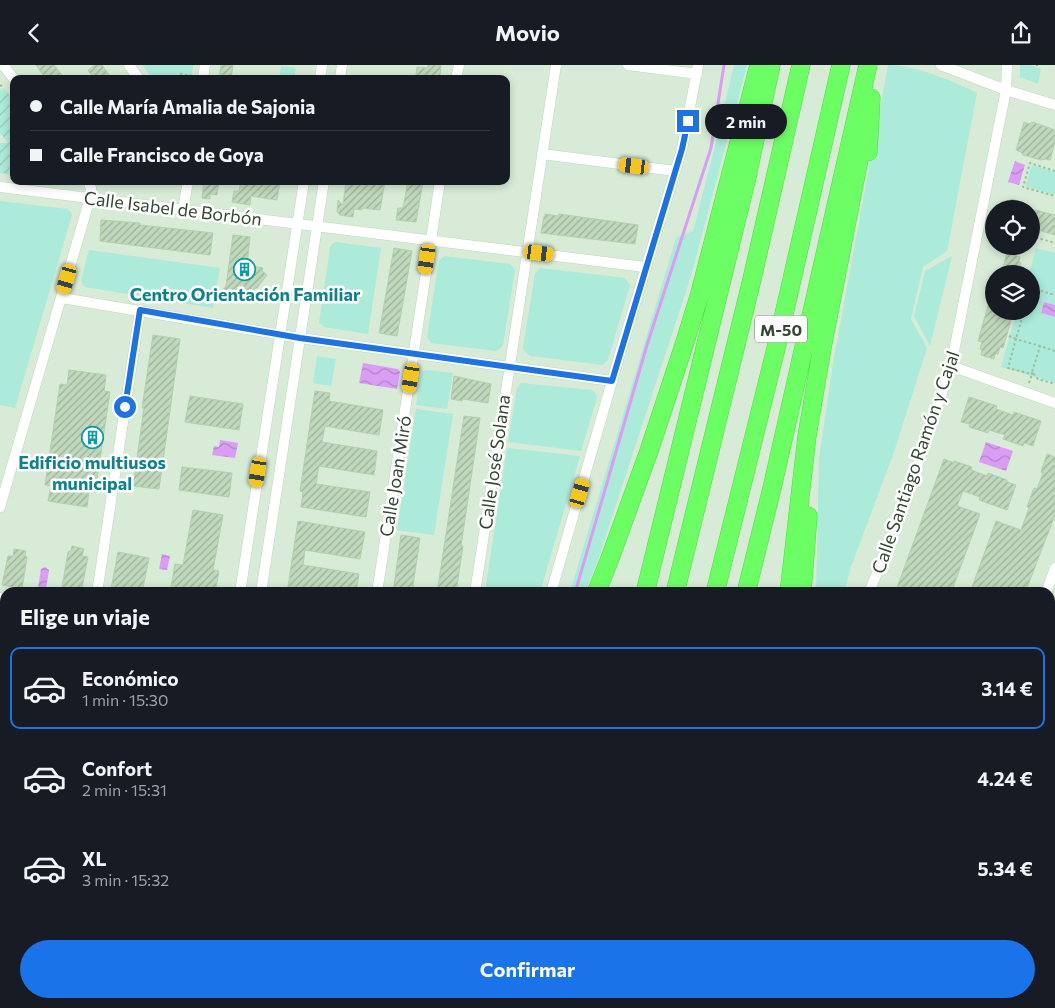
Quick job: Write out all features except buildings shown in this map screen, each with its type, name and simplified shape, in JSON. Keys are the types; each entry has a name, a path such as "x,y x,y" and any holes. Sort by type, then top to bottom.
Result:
{"highway":[{"path":"598,587 649,451 685,342 700,293 759,65"},
{"path":"646,587 746,181 771,65"},
{"name":"M-50","path":"677,587 752,279 801,65"},
{"name":"M-50","path":"716,587 779,336 841,65"},
{"path":"747,587 868,65"},
{"path":"803,587 809,514 821,422 848,253 868,150 875,65"},
{"path":"790,587 796,518 812,407 871,98"}],"street":[{"path":"3,65 11,75"},
{"name":"Calle José Solana","path":"476,587 556,65"},
{"path":"553,587 645,267 682,149 698,69 628,65"},
{"name":"Calle Santiago Ramón y Cajal","path":"871,587 906,499 951,366 1006,90 1007,65"},
{"path":"944,66 1006,90 1055,105"},
{"path":"542,154 675,171"},
{"path":"0,507 90,199 90,185"},
{"path":"184,209 187,185"},
{"path":"241,587 303,185"},
{"path":"262,587 323,185"},
{"name":"Calle Joan Miró","path":"378,587 439,185"},
{"name":"Calle Isabel de Borbón","path":"0,187 645,267"},
{"path":"62,298 280,333 300,338 612,381"},
{"path":"98,587 140,310"},
{"path":"951,366 1055,403"},
{"path":"1048,587 1055,567"}],"path":[{"path":"180,74 186,75"},
{"path":"1055,171 1030,163 1023,187 1055,197"},
{"path":"1040,239 1055,243"},
{"path":"1040,291 1055,295"},
{"path":"1021,320 1008,368 1032,373 1038,379 1055,384"},
{"path":"1009,336 1055,351"},
{"path":"1029,383 1040,346"}],"shaded area":[{"path":"0,65 1055,65 1055,587 0,587"}],"green space":[{"path":"142,65 193,65 192,75 150,75"},
{"path":"734,65 747,65 691,276 597,563 587,587 571,587 676,238 693,231"},
{"path":"888,65 922,71 977,93 947,251 923,267 911,319 927,348 894,452 851,567 845,587 816,587 819,459 833,363"},
{"path":"1020,65 1030,65 1041,69 1038,84 1020,77"},
{"path":"281,66 296,68 295,75 280,75"},
{"path":"4,88 10,96 10,174 0,173 0,143 9,143 0,133 0,91"},
{"path":"1032,165 1055,172 1055,195 1025,186"},
{"path":"0,201 67,209 72,215 15,408 0,405"},
{"path":"336,242 381,248 368,334 324,327 319,323 330,248"},
{"path":"1040,249 1055,253 1055,305 1044,302 1041,313 1055,317 1055,383 1001,367 1014,320 1040,320 1040,265 1031,265 1034,255 1040,255"},
{"path":"89,250 220,268 213,308 85,287 81,280"},
{"path":"445,256 510,264 515,269 503,345 496,351 431,343 427,337 439,260"},
{"path":"952,256 930,346 914,316 925,271"},
{"path":"540,268 625,278 630,285 608,360 602,365 531,356 523,348 535,274"},
{"path":"317,356 336,359 331,386 313,383"},
{"path":"423,371 453,373 447,409 416,405 421,375"},
{"path":"521,383 592,390 595,393 597,398 581,451 508,442 517,388"},
{"path":"416,409 453,414 434,535 397,530"},
{"path":"507,448 580,456 541,587 486,587"}],"water":[{"path":"1015,161 1025,165 1019,185 1008,182"},
{"path":"1044,302 1055,305 1055,317 1041,313"},
{"path":"363,363 398,369 400,372 397,389 359,383"},
{"path":"220,440 238,443 235,458 212,455 214,446 219,447"},
{"path":"986,442 1013,451 1006,471 979,462"},
{"path":"162,554 170,556 167,570 159,569"},
{"path":"45,567 49,570 46,587 38,587 41,569"}],"waterway":[{"path":"577,587 647,345 711,148 724,65"}],"place":[{"name":"Centro Orientación Familiar","path":"245,269"},
{"name":"Edificio multiusos municipal","path":"92,437"}],"route":[{"path":"125,407 140,310 300,338 612,381 682,149 688,121"}]}
